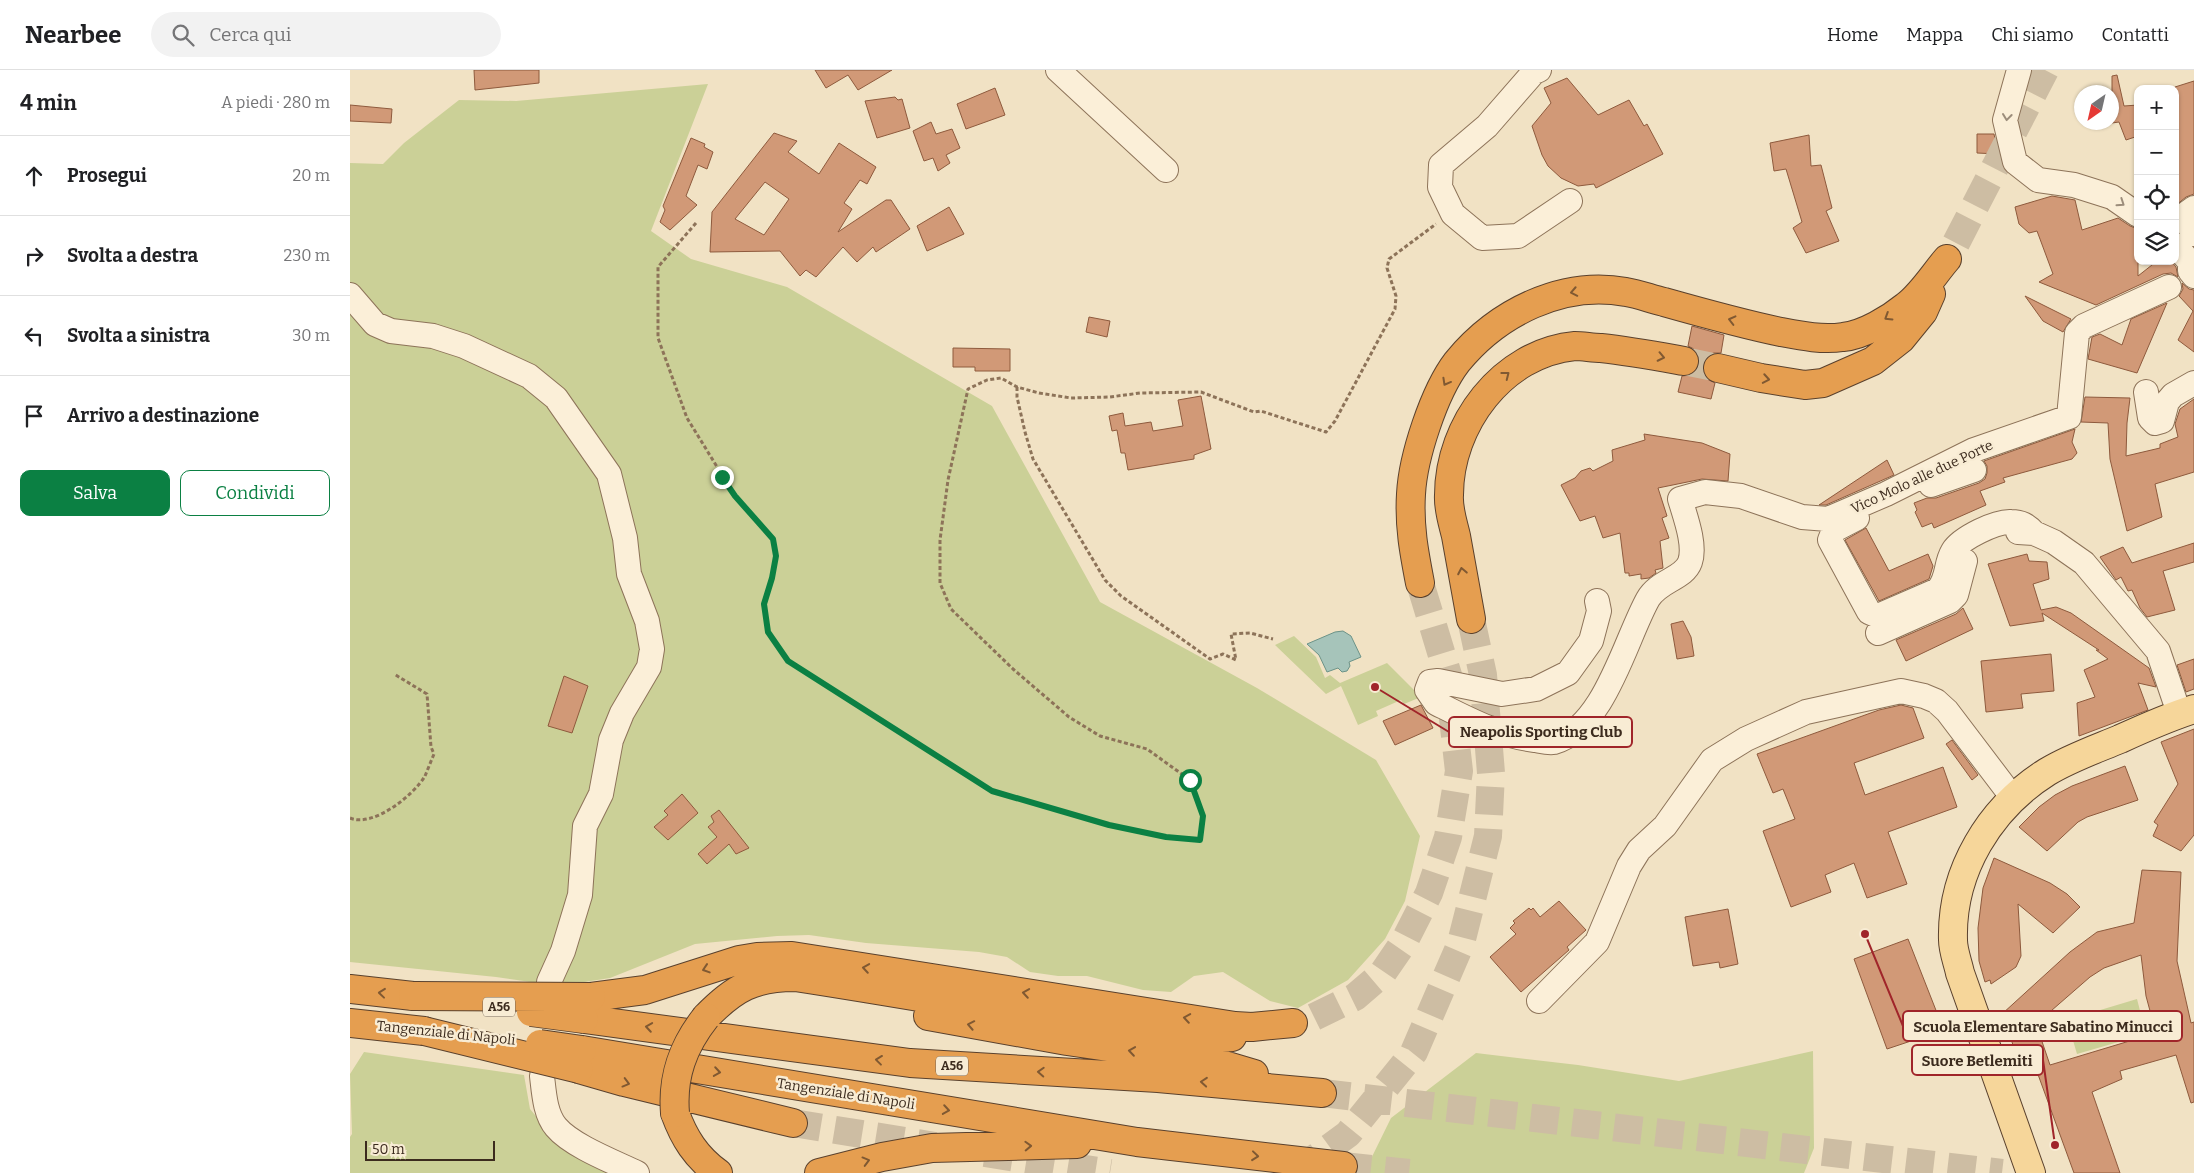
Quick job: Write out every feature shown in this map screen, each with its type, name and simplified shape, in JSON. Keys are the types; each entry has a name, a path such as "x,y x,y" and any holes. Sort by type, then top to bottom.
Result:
{"highway":[{"path":"1420,583 1410,535 1411,492 1419,450 1434,405 1456,363 1481,338 1515,312 1548,298 1591,289 1626,292 1759,327 1817,339 1845,337 1874,326 1907,306 1952,251 1923,312 1901,339 1873,362 1823,383 1805,385 1761,378 1718,368"},
{"path":"1471,619 1448,498 1449,474 1454,450 1482,400 1502,378 1525,361 1548,351 1576,346 1635,351 1684,361"},
{"path":"350,989 414,996 588,1008 739,960 757,956 792,956 1235,1026 1252,1027 1304,1020 1233,1037 1197,1039 1079,1024 795,977 776,977 759,980 745,985 723,1000 706,1017 688,1042 682,1055 675,1086 676,1113 682,1142 701,1173"},
{"name":"A56","path":"588,1008 910,1063 1158,1078 1319,1093 1217,1063 975,1026 792,990 749,993 723,1004 706,1017"},
{"name":"Tangenziale di Napoli","path":"350,1022 424,1031 581,1059 1137,1142 1343,1166"},
{"path":"581,1059 624,1082 793,1123"},
{"path":"676,1113 682,1132 691,1146 718,1173"},
{"path":"819,1173 882,1157 932,1148 1137,1142 1241,1173"}],"main road":[{"path":"2031,1173 1966,991 1953,941 1956,896 1970,856 1992,822 2013,798 2046,772 2068,761 2187,711"}],"street":[{"path":"1058,70 1166,170"},
{"path":"1539,70 1534,72 1487,126 1441,165 1440,187 1453,214 1482,238 1518,236 1570,201"},
{"path":"2019,70 2005,120 2014,162 2038,180 2074,185 2112,197 2134,212"},
{"path":"2194,208 2187,212 2186,218 2194,234"},
{"path":"2179,250 2190,262 2184,277"},
{"name":"Vico Molo alle due Porte","path":"1597,600 1599,611 1591,642 1568,673 1536,689 1502,694 1438,681 1430,682 1427,690 1430,697 1436,703 1495,732 1518,738 1552,742 1571,735 1590,713 1613,680 1648,599 1662,583 1680,575 1687,569 1690,561 1690,543 1680,499 1705,492 1741,496 1802,517 1828,519 1886,494 1974,450 2069,417 2077,333 2084,326 2184,277"},
{"path":"350,295 374,324 391,331 433,336 464,346 528,376 556,398 609,474 625,538 629,574 647,621 652,650 649,667 622,712 610,740 601,794 585,826 578,902 563,951 549,982"},
{"path":"2146,392 2150,418 2155,423 2162,421 2167,402 2173,395 2194,383"},
{"path":"1974,470 1912,492 1834,530 1830,540 1869,612 1878,616 1938,590 1945,582 1950,557 1954,548 1970,536 2008,522 2022,524 2034,533"},
{"path":"1878,633 1950,601 1956,595 1965,560 1979,544 1995,535 2024,531 2034,533 2054,542 2084,562 2158,651 2187,711"},
{"path":"1539,1001 1597,942 1629,866 1639,850 1665,826 1712,760 1746,739 1806,712 1901,691 1924,696 1936,701 1947,712 2013,798"},
{"path":"542,1076 545,1102 556,1127 584,1148 637,1173"}],"path":[{"path":"696,223 658,267 658,338 687,418 735,496 773,539 776,556 764,604 768,632 788,661 992,791 1109,825 1166,837 1200,840 1203,816 1190,780 1147,749 1100,736 1069,717 1013,669 951,609 940,583 940,540 948,480 968,389 987,380 1000,378 1017,387 1071,398 1110,397 1140,393 1201,392 1254,412 1262,411 1326,432 1335,421 1395,309 1396,296 1387,268 1389,259 1426,234 1451,210"},
{"path":"1017,387 1017,397 1033,459 1105,580 1121,596 1210,659 1223,654 1236,660 1231,634 1250,633 1273,639"},
{"path":"350,818 354,820 374,818 398,804 424,777 434,754 431,747 427,694 394,674"}],"green space":[{"path":"708,84 651,231 691,259 787,287 992,406 1100,602 1257,688 1376,760 1420,836 1405,901 1385,939 1348,980 1298,1008 1270,1001 1223,972 1194,976 1171,992 1143,990 1087,976 1058,976 1030,972 1007,957 979,952 866,943 809,935 777,936 695,944 610,978 559,986 496,977 350,962 350,163 383,164 404,143 459,100 516,101"},
{"path":"1294,636 1316,657 1325,678 1330,675 1340,683 1387,663 1421,697 1404,704 1401,700 1376,711 1378,716 1358,725 1341,686 1326,694 1275,645"},
{"path":"2137,999 2146,1034 2077,1054 2067,1020"},
{"path":"1813,1051 1814,1148 1804,1173 1364,1173 1391,1118 1476,1053 1578,1065 1679,1081"},
{"path":"364,1052 524,1075 530,1109 555,1139 608,1173 350,1173 350,1137 352,1134 350,1074"}],"water":[{"path":"1343,631 1351,636 1361,657 1349,662 1350,666 1347,671 1342,672 1338,668 1327,672 1319,655 1307,644 1335,632"}],"building":[{"path":"474,70 539,70 539,83 475,90"},
{"path":"815,70 892,70 858,90 848,75 826,88"},
{"path":"2117,75 2124,106 2134,105 2134,137 2126,140 2119,122 2119,85 2112,85 2112,76"},
{"path":"1567,78 1598,115 1629,100 1644,126 1647,124 1663,154 1596,188 1594,184 1578,186 1561,178 1548,166 1532,126 1551,103 1544,88"},
{"path":"2194,81 2194,194 2179,203 2179,130 2179,86"},
{"path":"995,88 1005,115 966,129 957,104"},
{"path":"895,97 898,100 902,99 910,128 877,138 865,101"},
{"path":"350,105 392,109 391,123 350,121"},
{"path":"931,122 936,134 952,129 960,148 946,155 950,163 938,171 933,158 924,161 913,131"},
{"path":"774,133 797,141 788,152 819,174 839,143 876,167 867,184 860,180 844,203 852,209 838,232 886,200 891,200 910,229 876,252 873,247 857,262 843,247 816,277 806,270 800,276 780,251 710,252 712,212","holes":["765,182 789,199 764,235 735,219"]},
{"path":"1977,134 1994,134 1998,154 1977,153"},
{"path":"1809,135 1811,166 1821,165 1832,208 1826,211 1839,241 1806,253 1793,228 1802,222 1786,169 1774,171 1770,143"},
{"path":"691,138 705,144 704,147 713,152 707,169 698,165 686,196 697,205 670,230 660,222 665,210 663,206"},
{"path":"2052,196 2075,200 2082,230 2118,218 2134,228 2134,265 2138,265 2138,276 2152,265 2174,265 2178,277 2171,273 2163,274 2096,305 2039,282 2053,274 2037,231 2029,233 2019,224 2015,207"},
{"path":"949,207 964,234 927,251 917,226"},
{"path":"2182,283 2189,289 2194,290 2194,352 2178,340 2193,311 2179,296 2183,289"},
{"path":"2025,296 2071,319 2063,332 2043,321"},
{"path":"2167,303 2137,373 2088,359 2092,337 2100,334 2122,345 2131,319"},
{"path":"1089,317 1110,321 1107,337 1086,332"},
{"path":"1692,326 1724,335 1721,353 1713,353 1707,357 1703,365 1703,373 1707,379 1715,383 1711,399 1678,392 1682,376 1690,375 1696,371 1699,364 1698,355 1694,349 1688,346"},
{"path":"953,348 1010,349 1010,371 975,371 975,367 953,367"},
{"path":"1201,396 1211,449 1194,455 1194,459 1128,470 1125,453 1121,453 1117,430 1112,431 1109,416 1123,413 1125,426 1151,422 1153,431 1183,426 1178,400"},
{"path":"2085,397 2130,398 2126,456 2160,448 2160,444 2178,437 2175,424 2180,409 2194,399 2194,472 2155,484 2162,517 2127,531 2110,459 2108,423 2081,422"},
{"path":"2075,429 2072,442 2077,453 2072,459 2003,478 2005,482 1980,491 1986,505 1934,528 1932,523 1922,527 1915,512 1917,510 1914,503 1927,498 1936,498 1979,483 1985,479 1987,473 1987,466 1984,461"},
{"path":"1644,434 1702,443 1730,454 1728,481 1702,479 1658,488 1667,516 1662,518 1669,538 1660,541 1663,568 1655,570 1656,573 1649,578 1641,579 1641,574 1629,576 1629,573 1625,573 1620,533 1603,538 1595,516 1580,521 1561,485 1575,478 1581,471 1590,468 1593,471 1613,461 1612,450 1645,440"},
{"path":"1887,460 1894,475 1826,505 1819,505"},
{"path":"1866,528 1889,571 1928,554 1933,566 1929,579 1879,601 1845,540"},
{"path":"2194,543 2194,562 2163,571 2175,610 2147,617 2140,608 2132,590 2128,591 2121,577 2116,580 2100,557 2123,547 2132,563"},
{"path":"2027,554 2029,561 2047,562 2049,579 2033,584 2041,610 2056,607 2071,613 2149,668 2156,687 2138,683 2148,710 2079,736 2077,703 2095,697 2084,670 2108,659 2096,650 2099,650 2042,613 2044,621 2010,626 1988,564"},
{"path":"1963,608 1973,629 1906,661 1896,640 1956,614"},
{"path":"1683,621 1691,637 1694,656 1677,659 1671,624"},
{"path":"2051,654 2054,691 2021,694 2023,708 1986,712 1981,661"},
{"path":"2194,659 2194,689 2186,692 2177,665"},
{"path":"564,676 588,686 572,733 548,726"},
{"path":"1421,705 1433,728 1395,745 1383,721"},
{"path":"1901,705 1913,708 1924,738 1854,763 1865,795 1943,767 1957,807 1888,832 1907,884 1867,898 1854,863 1825,875 1831,892 1791,907 1763,831 1795,819 1783,789 1773,793 1757,754 1879,710"},
{"path":"2194,729 2194,835 2181,851 2153,836 2158,825 2154,822 2178,784 2161,742"},
{"path":"1952,740 1978,775 1972,780 1946,744"},
{"path":"2125,766 2138,800 2087,817 2078,822 2047,851 2019,827 2039,807 2055,795 2072,786"},
{"path":"682,794 698,813 668,840 654,827 668,815 664,811"},
{"path":"719,810 749,848 736,854 729,844 707,864 698,854 717,837 708,827 714,822 711,816"},
{"path":"1994,858 2050,883 2067,894 2080,907 2053,933 2018,904 2021,956 2016,967 1991,984 1990,980 1985,982 1979,961 1978,928 1983,888"},
{"path":"2142,870 2181,872 2177,961 2191,1023 2194,1022 2194,1102 2191,1103 2176,1055 2120,1071 2122,1079 2092,1092 2120,1173 2074,1173 2036,1069 2023,1073 2002,1014 2070,952 2097,932 2134,923","holes":["2141,955 2146,996 2156,1033 2050,1065 2036,1024 2090,977 2104,968"]},
{"path":"1559,901 1586,930 1567,947 1569,950 1521,992 1490,957 1516,934 1510,928 1515,923 1513,921 1529,908 1531,910 1533,908 1540,917"},
{"path":"1728,909 1738,964 1720,968 1719,962 1693,966 1685,917"},
{"path":"1908,939 1939,1018 1933,1022 1938,1032 1887,1049 1854,959"}],"tunnel":[{"path":"1956,243 2045,70"},
{"path":"1684,361 1718,368"},
{"path":"1314,1017 1355,997 1382,974 1404,942 1429,893 1448,837 1459,771 1448,675 1420,583"},
{"path":"1296,1172 1348,1134 1414,1052 1461,943 1488,836 1491,773 1483,675 1471,619"},
{"path":"1322,1093 2002,1173"},
{"path":"793,1123 935,1146"},
{"path":"985,1153 1110,1173"},
{"path":"1343,1166 1409,1173"}],"place":[{"name":"Neapolis Sporting Club","path":"1375,687"},
{"name":"Scuola Elementare Sabatino Minucci","path":"1865,934"},
{"name":"Suore Betlemiti","path":"2055,1145"}],"route":[{"path":"722,477 735,496 773,539 776,556 764,604 768,632 788,661 992,791 1109,825 1166,837 1200,840 1203,816 1190,780"}]}
